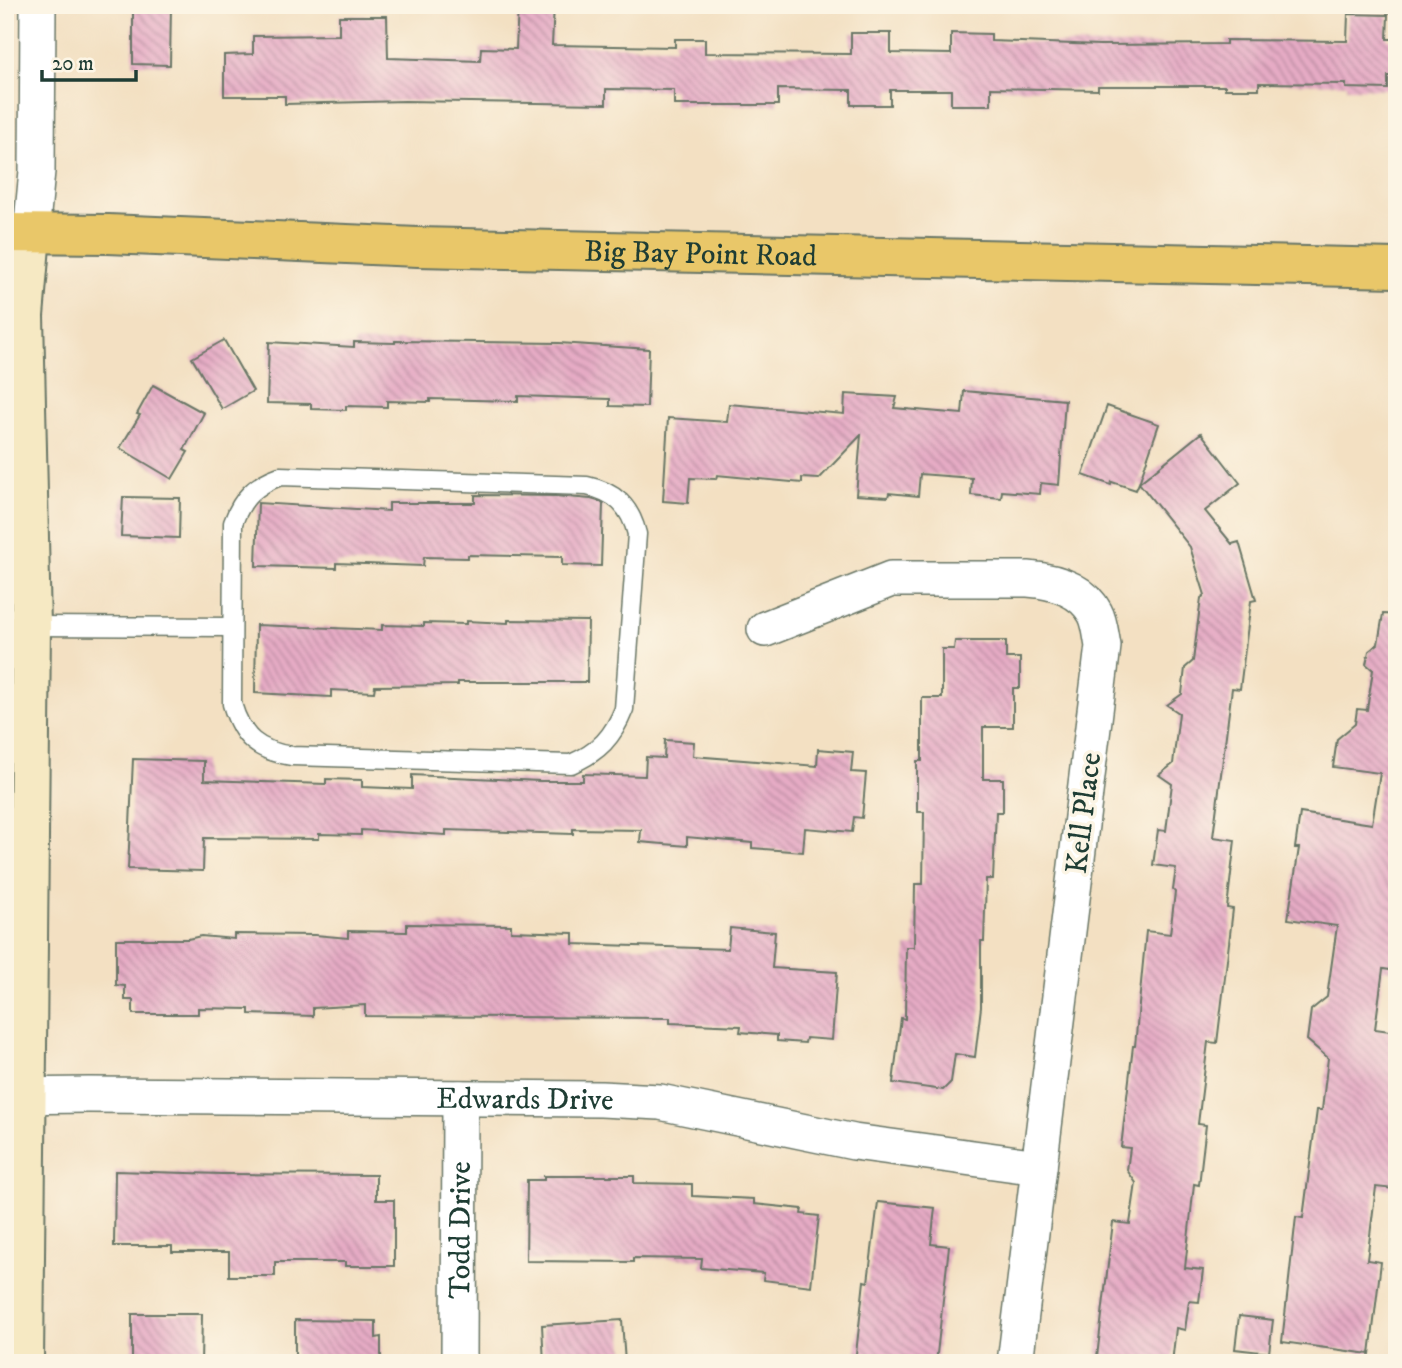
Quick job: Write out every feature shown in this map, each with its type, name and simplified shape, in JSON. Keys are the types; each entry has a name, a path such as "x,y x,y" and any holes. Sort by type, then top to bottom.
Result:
{"main road":[{"name":"Big Bay Point Road","path":"18,234 108,234 418,247 1397,268"}],"street":[{"path":"24,1363 15,1096 18,626 24,316 18,234 37,171 38,5"},
{"name":"Kell Place","path":"765,629 891,579 1051,581 1077,593 1096,614 1103,646 1015,1363"},
{"name":"Edwards Drive","path":"15,1096 601,1099 660,1102 854,1142 1039,1167"},
{"name":"Todd Drive","path":"459,1363 460,1098"}],"lane":[{"path":"280,476 587,486 602,489 615,496 626,506 634,519 637,534 624,709 617,727 605,744 590,756 572,764 275,753 259,746 246,735 237,721 232,704 231,626 233,523 245,498 255,488 280,476"},
{"path":"18,626 231,626"}],"building":[{"path":"133,5 171,5 170,65 133,64"},
{"path":"518,5 554,5 552,45 675,47 675,39 705,39 705,53 851,54 851,33 891,33 891,53 951,54 951,33 991,34 991,41 1100,45 1226,44 1226,40 1347,41 1348,14 1388,15 1387,39 1397,39 1397,76 1388,76 1388,89 1346,88 1346,84 1259,83 1259,89 1225,89 1225,86 1098,86 1098,90 991,88 991,105 951,105 951,90 890,90 890,105 851,105 851,90 778,89 778,105 674,105 674,90 606,89 606,104 405,101 285,104 285,96 224,96 224,55 253,54 253,36 339,35 339,16 387,16 388,58 480,61 481,48 516,49"},
{"path":"224,340 253,391 222,409 192,358"},
{"path":"269,342 354,347 354,342 559,343 649,349 647,407 610,406 610,399 518,396 518,401 387,401 387,407 346,406 346,410 311,409 311,404 267,403"},
{"path":"153,385 204,413 184,450 188,452 172,479 120,448 140,415 137,414"},
{"path":"964,391 1065,400 1059,485 1041,483 1040,494 1002,491 1001,498 971,495 972,478 920,474 918,496 889,493 888,497 856,495 861,435 819,479 802,478 802,483 717,475 716,479 690,478 688,503 663,501 668,418 727,422 729,404 844,414 845,394 897,397 894,408 962,414"},
{"path":"1107,406 1159,424 1136,490 1083,475"},
{"path":"1201,433 1240,483 1205,511 1232,544 1239,542 1256,600 1251,601 1240,689 1232,688 1213,837 1235,840 1227,908 1233,909 1217,1043 1208,1042 1198,1124 1206,1125 1199,1185 1194,1184 1185,1268 1203,1270 1199,1302 1189,1301 1185,1330 1176,1328 1172,1363 1124,1363 1125,1360 1097,1357 1113,1222 1130,1224 1136,1183 1127,1170 1130,1148 1121,1147 1135,1046 1146,931 1170,934 1175,892 1176,868 1153,865 1158,830 1166,831 1172,784 1159,775 1173,764 1179,713 1167,705 1182,694 1185,668 1193,661 1201,598 1205,595 1190,547 1139,483"},
{"path":"475,495 555,496 601,502 601,566 562,565 562,557 468,555 468,558 424,557 423,566 336,563 336,568 256,566 258,503 389,511 389,503 475,503"},
{"path":"123,497 180,498 179,538 121,536"},
{"path":"1383,614 1397,615 1397,971 1383,969 1375,1029 1397,1032 1397,1166 1394,1189 1376,1187 1367,1260 1381,1262 1370,1354 1282,1342 1296,1217 1303,1218 1317,1110 1322,1110 1328,1058 1307,1040 1311,1010 1327,997 1337,926 1288,919 1299,848 1295,848 1300,813 1372,824 1380,773 1333,767 1337,739 1355,724 1357,709 1367,710 1373,670 1366,664 1369,651 1378,644"},
{"path":"508,620 588,621 587,682 458,682 458,685 375,686 374,692 331,690 331,697 255,693 256,625 382,630 382,625 466,624 466,621 508,623"},
{"path":"955,641 1006,641 1006,658 1020,658 1020,688 1013,688 1013,727 983,727 983,779 1003,779 1003,812 996,812 993,879 986,879 984,941 981,941 981,1007 975,1057 955,1054 951,1082 943,1090 893,1083 901,1018 905,1019 906,947 914,947 915,884 923,884 924,812 917,812 917,761 922,761 922,698 942,698 942,649 954,649"},
{"path":"665,740 694,742 693,756 817,766 818,749 853,752 851,772 866,773 862,818 854,817 852,832 805,828 803,852 752,848 752,843 687,837 687,846 640,842 641,830 573,829 573,834 446,830 446,835 361,830 361,835 319,834 319,839 204,838 203,871 128,869 133,759 204,761 204,780 326,784 326,779 362,780 362,787 412,789 412,775 540,781 583,781 583,774 645,776 646,757 664,758"},
{"path":"407,924 511,925 511,931 573,933 573,944 728,949 730,928 775,932 772,968 837,972 832,1040 806,1038 805,1043 777,1041 777,1035 740,1032 741,1026 670,1023 670,1018 365,1016 365,1005 313,1008 313,1016 249,1014 249,1009 198,1008 198,1014 133,1014 133,1000 125,1000 125,986 116,985 116,939 188,939 201,936 234,939 234,934 348,938 348,931 407,932"},
{"path":"115,1171 376,1175 376,1200 394,1200 394,1266 345,1266 345,1262 275,1262 275,1276 229,1276 229,1252 172,1252 172,1246 114,1246"},
{"path":"544,1176 634,1176 634,1183 692,1184 692,1196 754,1199 754,1204 802,1209 801,1214 819,1216 811,1286 763,1280 764,1273 701,1268 702,1259 633,1258 633,1262 526,1261 527,1180 544,1180"},
{"path":"878,1202 935,1208 931,1244 949,1246 936,1363 855,1363 864,1281 868,1282"},
{"path":"132,1314 202,1314 201,1363 132,1363"},
{"path":"1239,1316 1273,1320 1269,1353 1235,1349"},
{"path":"295,1320 376,1321 376,1338 381,1337 381,1363 295,1363"},
{"path":"622,1320 625,1363 544,1363 542,1325"}]}
